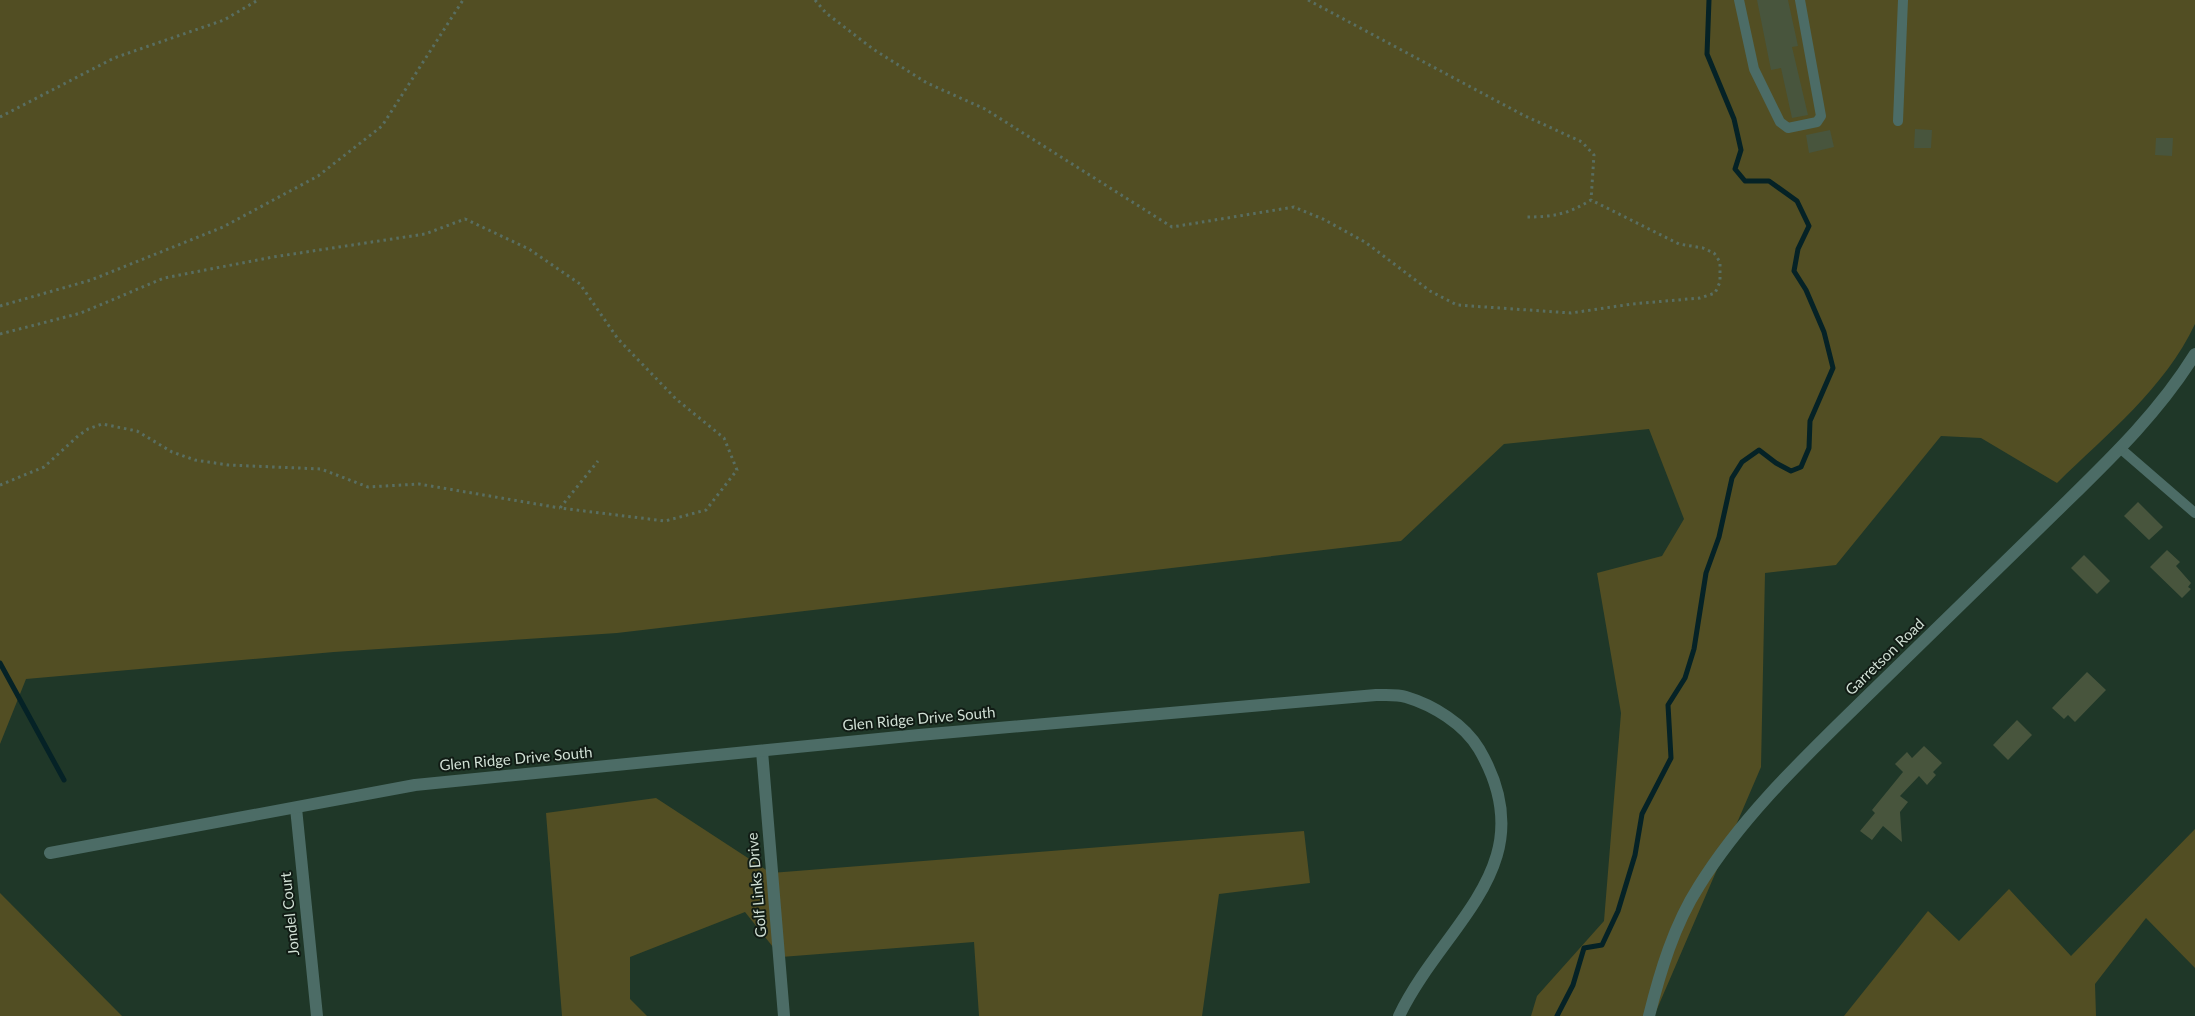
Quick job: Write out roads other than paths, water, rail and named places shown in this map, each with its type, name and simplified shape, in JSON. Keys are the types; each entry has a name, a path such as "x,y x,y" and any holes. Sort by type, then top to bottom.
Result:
{"street":[{"name":"Garretson Road","path":"1649,1016 1659,979 1683,916 1698,886 1743,823 1829,734 2121,449 2180,379 2195,354"},
{"name":"Glen Ridge Drive South","path":"50,853 415,785 919,735 1376,695 1405,696 1430,706 1459,726 1475,743 1483,756 1501,806 1502,835 1497,858 1486,886 1429,968 1399,1016"},
{"name":"Golf Links Drive","path":"762,751 784,1016"},
{"name":"Jondel Court","path":"296,808 317,1016"}],"lane":[{"path":"1739,0 1754,69 1780,122 1788,128 1816,122 1821,116 1800,0"},
{"path":"1898,121 1903,0"},
{"path":"2121,449 2195,513"}],"waterway":[{"path":"1557,1016 1573,985 1584,948 1602,945 1618,911 1635,855 1642,814 1671,758 1668,705 1685,678 1694,649 1706,573 1719,537 1732,478 1742,462 1759,450 1776,463 1791,471 1801,467 1809,448 1810,421 1833,368 1824,332 1806,290 1794,271 1798,249 1809,226 1797,201 1769,181 1745,181 1735,169 1741,150 1734,119 1707,54 1709,0"},
{"path":"0,663 64,780"}]}
